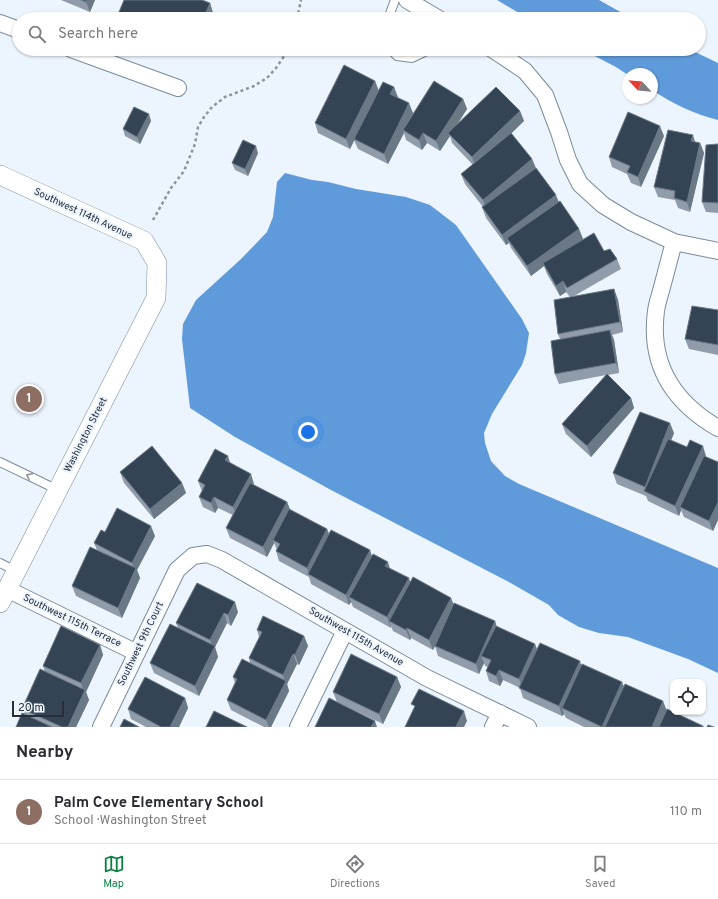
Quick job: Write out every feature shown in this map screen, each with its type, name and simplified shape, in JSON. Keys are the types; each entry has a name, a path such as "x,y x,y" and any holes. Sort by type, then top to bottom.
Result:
{"street":[{"path":"407,0 427,12"},
{"path":"0,23 12,27"},
{"path":"90,56 178,88"},
{"path":"502,56 525,71 545,94 568,160 580,184 603,204 625,218 674,242 718,251"},
{"name":"Southwest 114th Avenue","path":"0,175 144,242 157,264"},
{"path":"674,242 656,310 654,334 658,357 668,382 681,400 704,420 718,428"},
{"name":"Washington Street","path":"3,596 8,567 58,490 156,298 157,264"},
{"name":"Southwest 115th Avenue","path":"185,563 193,556 207,554 222,560 497,720 528,727"},
{"name":"Southwest 9th Court","path":"101,727 177,570 185,563"},
{"name":"Southwest 115th Terrace","path":"3,596 137,652"},
{"path":"298,727 345,631"}],"lane":[{"path":"391,12 395,0"},
{"path":"397,56 412,58 416,56"},
{"path":"0,462 58,490"}],"path":[{"path":"298,12 301,0"},
{"path":"154,220 171,188 184,171 195,144 198,127 204,117 212,107 225,97 254,86 267,78 284,56"}],"water":[{"path":"497,0 599,0 620,12 517,12"},
{"path":"595,56 704,56 718,63 718,120 684,108 658,94 658,68 622,68 622,71"},
{"path":"285,173 356,189 406,197 430,205 456,225 522,319 529,333 526,353 522,365 492,414 484,433 485,443 491,461 505,476 519,484 718,568 718,673 688,659 628,637 599,633 579,627 558,615 549,605 507,581 331,490 235,437 190,408 182,339 183,324 196,300 241,259 267,232 273,217 277,182"}],"building":[{"path":"124,0 202,0 210,3 206,12 119,12"},
{"path":"344,65 375,81 346,139 315,123"},
{"path":"434,81 463,99 436,141 423,133 419,140 403,130"},
{"path":"383,82 394,87 390,94 409,103 384,154 354,139"},
{"path":"496,87 520,111 472,157 448,133"},
{"path":"134,107 149,114 137,137 123,129"},
{"path":"628,112 660,126 638,177 627,172 630,166 609,157"},
{"path":"668,130 693,135 691,141 700,143 687,202 674,198 675,191 654,187"},
{"path":"511,133 532,159 483,200 461,174"},
{"path":"243,140 256,146 245,169 232,163"},
{"path":"718,144 718,203 702,202 706,145"},
{"path":"536,168 556,195 502,235 482,207"},
{"path":"560,201 579,229 527,266 507,238"},
{"path":"594,233 604,251 610,249 617,259 567,288 563,281 556,286 543,263"},
{"path":"614,289 620,322 558,334 554,300"},
{"path":"692,306 718,310 718,345 685,339"},
{"path":"610,330 616,363 555,374 551,341"},
{"path":"607,374 631,398 587,446 562,424"},
{"path":"640,412 670,423 645,487 613,473"},
{"path":"668,439 687,447 690,440 703,446 675,506 644,491"},
{"path":"152,446 182,483 150,509 120,472"},
{"path":"215,449 228,456 225,460 251,474 233,507 214,497 211,503 199,497 205,485 198,481"},
{"path":"704,456 718,462 718,502 709,521 680,507"},
{"path":"250,483 287,502 263,547 226,528"},
{"path":"117,508 151,526 132,563 94,543 101,530 105,532"},
{"path":"289,509 327,529 307,568 276,551 280,544 273,540"},
{"path":"331,530 370,550 346,595 308,574"},
{"path":"90,547 136,568 118,608 72,586"},
{"path":"373,554 388,562 385,566 409,578 387,617 349,597"},
{"path":"413,577 451,598 429,640 407,628 406,630 389,621"},
{"path":"197,583 235,602 228,615 224,613 210,640 176,623"},
{"path":"454,603 495,621 476,664 435,646"},
{"path":"263,616 304,636 283,675 249,658 262,632 257,630"},
{"path":"170,624 215,646 195,686 150,663"},
{"path":"61,626 100,645 81,683 43,666"},
{"path":"496,626 535,644 519,679 499,670 496,676 486,671 491,660 481,656"},
{"path":"540,643 580,661 559,706 519,688"},
{"path":"351,654 397,677 379,714 333,692"},
{"path":"242,659 286,681 266,720 227,700 237,679 233,677"},
{"path":"582,664 622,682 602,727 562,708"},
{"path":"40,669 85,690 68,727 62,727 22,709"},
{"path":"145,677 185,698 170,727 161,727 128,709"},
{"path":"625,684 663,701 652,727 605,727"},
{"path":"419,689 464,711 456,727 405,727 415,706 411,704"},
{"path":"329,698 375,721 371,727 315,727"},
{"path":"667,709 670,710 670,715 680,715 703,726 703,727 659,727"},
{"path":"214,711 247,727 206,727"},
{"path":"22,713 52,727 16,727"},
{"path":"124,719 139,727 120,727"}],"place":[{"name":"Palm Cove Elementary School","path":"29,399"}]}
